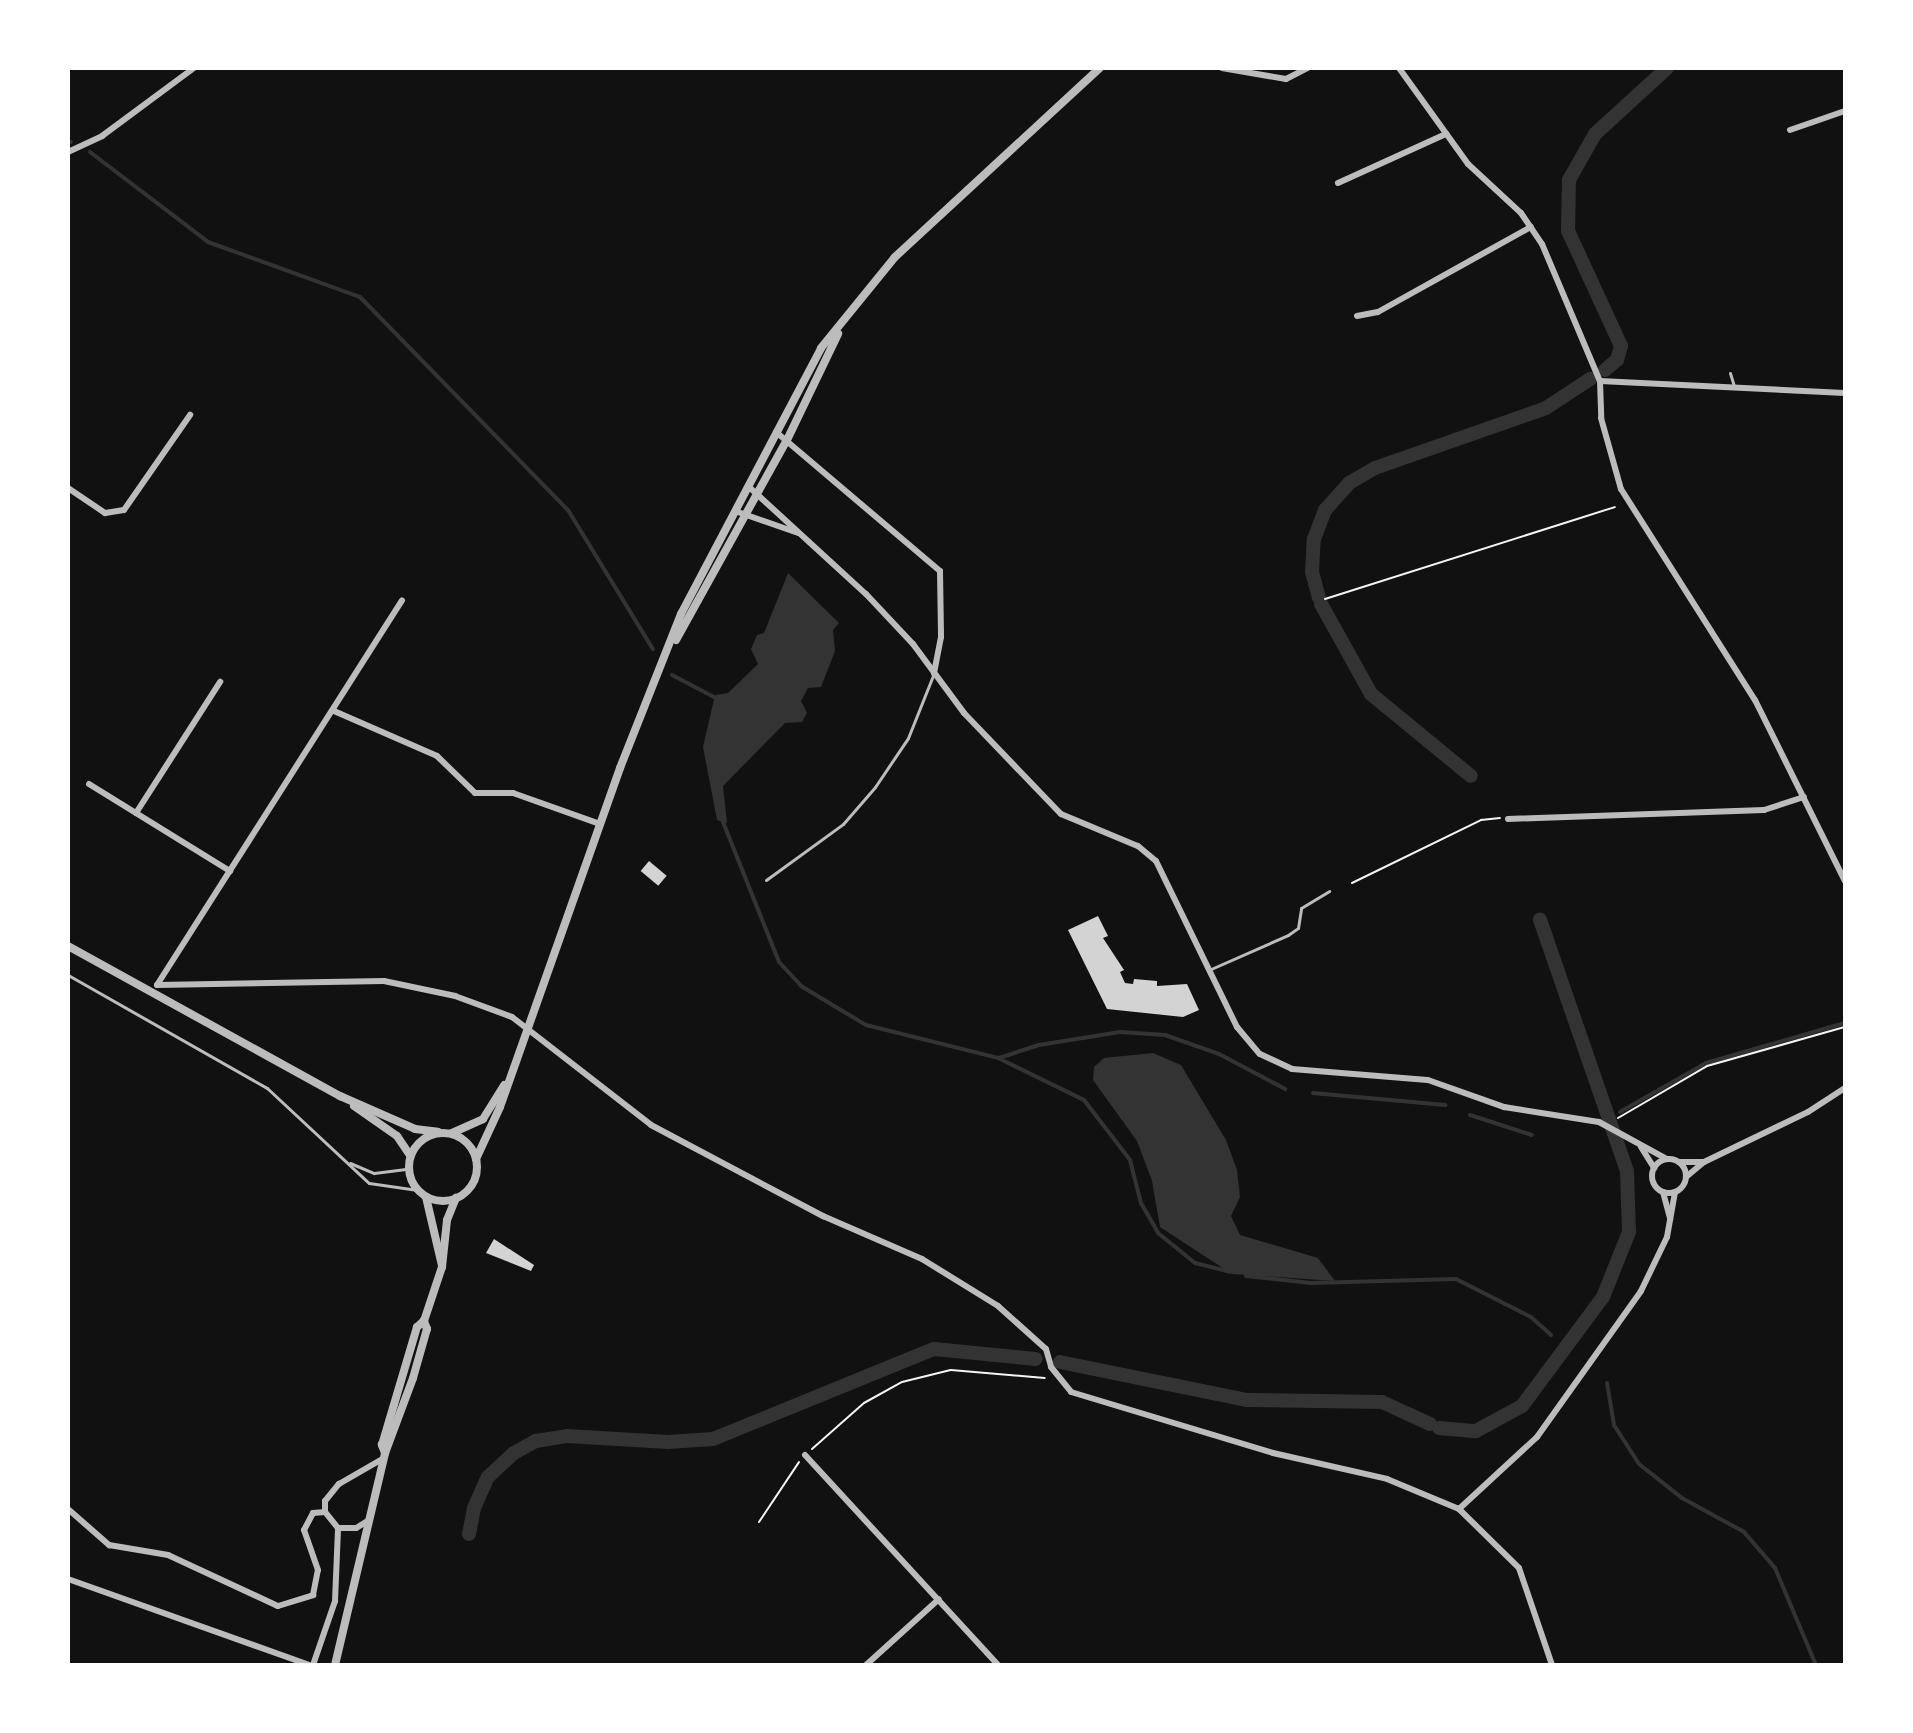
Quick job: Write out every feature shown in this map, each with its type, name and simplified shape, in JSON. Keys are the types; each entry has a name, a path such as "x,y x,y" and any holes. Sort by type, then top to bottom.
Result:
{"street":[{"path":"68,152 102,136 194,68"},
{"path":"669,650 681,614 821,348 895,257 1100,68"},
{"path":"1222,68 1286,79 1308,68"},
{"path":"1399,68 1446,134 1531,227 1559,276 1600,381 1601,418 1621,489 1755,700 1844,877"},
{"path":"1790,130 1845,111"},
{"path":"1338,183 1446,134"},
{"path":"1357,316 1378,312 1531,227"},
{"path":"335,1665 384,1456 382,1445 417,1327 424,1321 442,1267 447,1220 456,1198 471,1186 476,1159 513,1070 600,824 663,661 759,493 841,325"},
{"path":"1600,381 1845,393"},
{"path":"68,488 105,513 124,510 190,415"},
{"path":"776,432 940,571 941,637 934,673"},
{"path":"748,486 866,594 964,713 1061,814 1138,846 1156,861 1237,1027 1274,1063 1301,1070 1428,1080 1504,1107 1599,1122 1667,1159 1704,1162"},
{"path":"735,511 802,534"},
{"path":"151,996 402,600"},
{"path":"136,813 220,682"},
{"path":"334,711 437,756 475,793 513,793 600,824"},
{"path":"89,784 230,871"},
{"path":"1508,819 1764,810 1804,797"},
{"path":"68,946 151,996 340,1096 415,1129 451,1133 462,1138 476,1159"},
{"path":"157,985 384,981 455,996 529,1027 631,1113 823,1216 922,1259 1018,1319 1049,1355 1051,1367 1071,1392 1273,1453 1387,1479 1459,1509 1519,1568 1552,1665"},
{"path":"451,1133 483,1119 513,1070"},
{"path":"1459,1509 1509,1467 1553,1415 1655,1270 1671,1220 1675,1192 1686,1177 1704,1162 1808,1112 1845,1088"},
{"path":"340,1096 397,1136 410,1155"},
{"path":"438,1132 426,1136 410,1155 408,1169 417,1190 426,1197 456,1198"},
{"path":"1641,1147 1654,1168 1654,1184 1663,1192 1671,1220"},
{"path":"1654,1168 1667,1159"},
{"path":"1679,1162 1686,1177"},
{"path":"1663,1192 1675,1192"},
{"path":"426,1197 442,1267"},
{"path":"805,1455 998,1665"},
{"path":"68,1579 311,1665 335,1601 338,1528 325,1512 325,1501 339,1484 384,1456"},
{"path":"68,1509 109,1545 168,1555 278,1606 313,1595 318,1570 304,1530 313,1513 325,1512"},
{"path":"338,1528 356,1528 369,1520"},
{"path":"866,1665 939,1599"}],"lane":[{"path":"1730,373 1734,386"},
{"path":"766,880 843,824 875,787 908,738 934,673"},
{"path":"1211,969 1288,935 1298,928 1301,908 1307,901 1329,891"},
{"path":"68,975 267,1088 369,1183 417,1190"},
{"path":"346,1160 374,1173 408,1169"}],"path":[{"path":"1325,599 1615,507"},
{"path":"1352,883 1481,820 1508,819"},
{"path":"1616,1119 1707,1066 1845,1027"},
{"path":"759,1522 805,1455 864,1403 902,1382 951,1370 1058,1378"}],"shaded area":[{"path":"788,573 839,623 833,630 835,651 821,687 808,688 801,701 807,713 802,722 785,723 723,786 727,823 717,820 703,747 715,695 728,693 758,664 751,649 757,635 764,633"},
{"path":"1153,1053 1181,1065 1226,1140 1237,1170 1240,1197 1231,1216 1240,1235 1318,1258 1335,1281 1232,1274 1160,1227 1152,1181 1137,1141 1093,1080 1094,1067 1104,1058"}],"building":[{"path":"649,861 667,876 658,886 641,871"},
{"path":"1098,916 1108,936 1103,938 1124,970 1120,972 1125,983 1133,984 1134,979 1157,981 1157,986 1187,984 1199,1010 1183,1017 1107,1009 1068,930"},
{"path":"494,1239 534,1265 531,1271 486,1253"}],"waterway":[{"path":"1605,370 1617,360 1621,346 1568,231 1569,180 1595,134 1667,68"},
{"path":"90,152 208,242 360,297 568,510 653,649"},
{"path":"1319,598 1312,572 1314,539 1325,510 1349,483 1375,468 1546,408 1590,379"},
{"path":"1321,604 1371,694 1471,776"},
{"path":"672,675 716,698"},
{"path":"721,817 779,962 801,986 866,1025 998,1058 1084,1100 1130,1160 1141,1203 1158,1233 1195,1263 1230,1272"},
{"path":"1439,1428 1476,1431 1522,1406 1603,1297 1629,1232 1627,1171 1540,920"},
{"path":"1620,1112 1706,1063 1845,1023"},
{"path":"999,1058 1039,1045 1120,1032 1165,1035 1219,1054 1285,1089"},
{"path":"1313,1093 1445,1105"},
{"path":"1470,1115 1532,1135"},
{"path":"1246,1276 1311,1283 1456,1279 1531,1317 1551,1335"},
{"path":"469,1534 474,1508 488,1477 514,1453 536,1441 567,1436 668,1442 713,1439 934,1349 1036,1359"},
{"path":"1060,1362 1247,1400 1382,1402 1430,1424"},
{"path":"1607,1383 1614,1425 1639,1464 1682,1498 1744,1532 1775,1568 1816,1665"}]}
